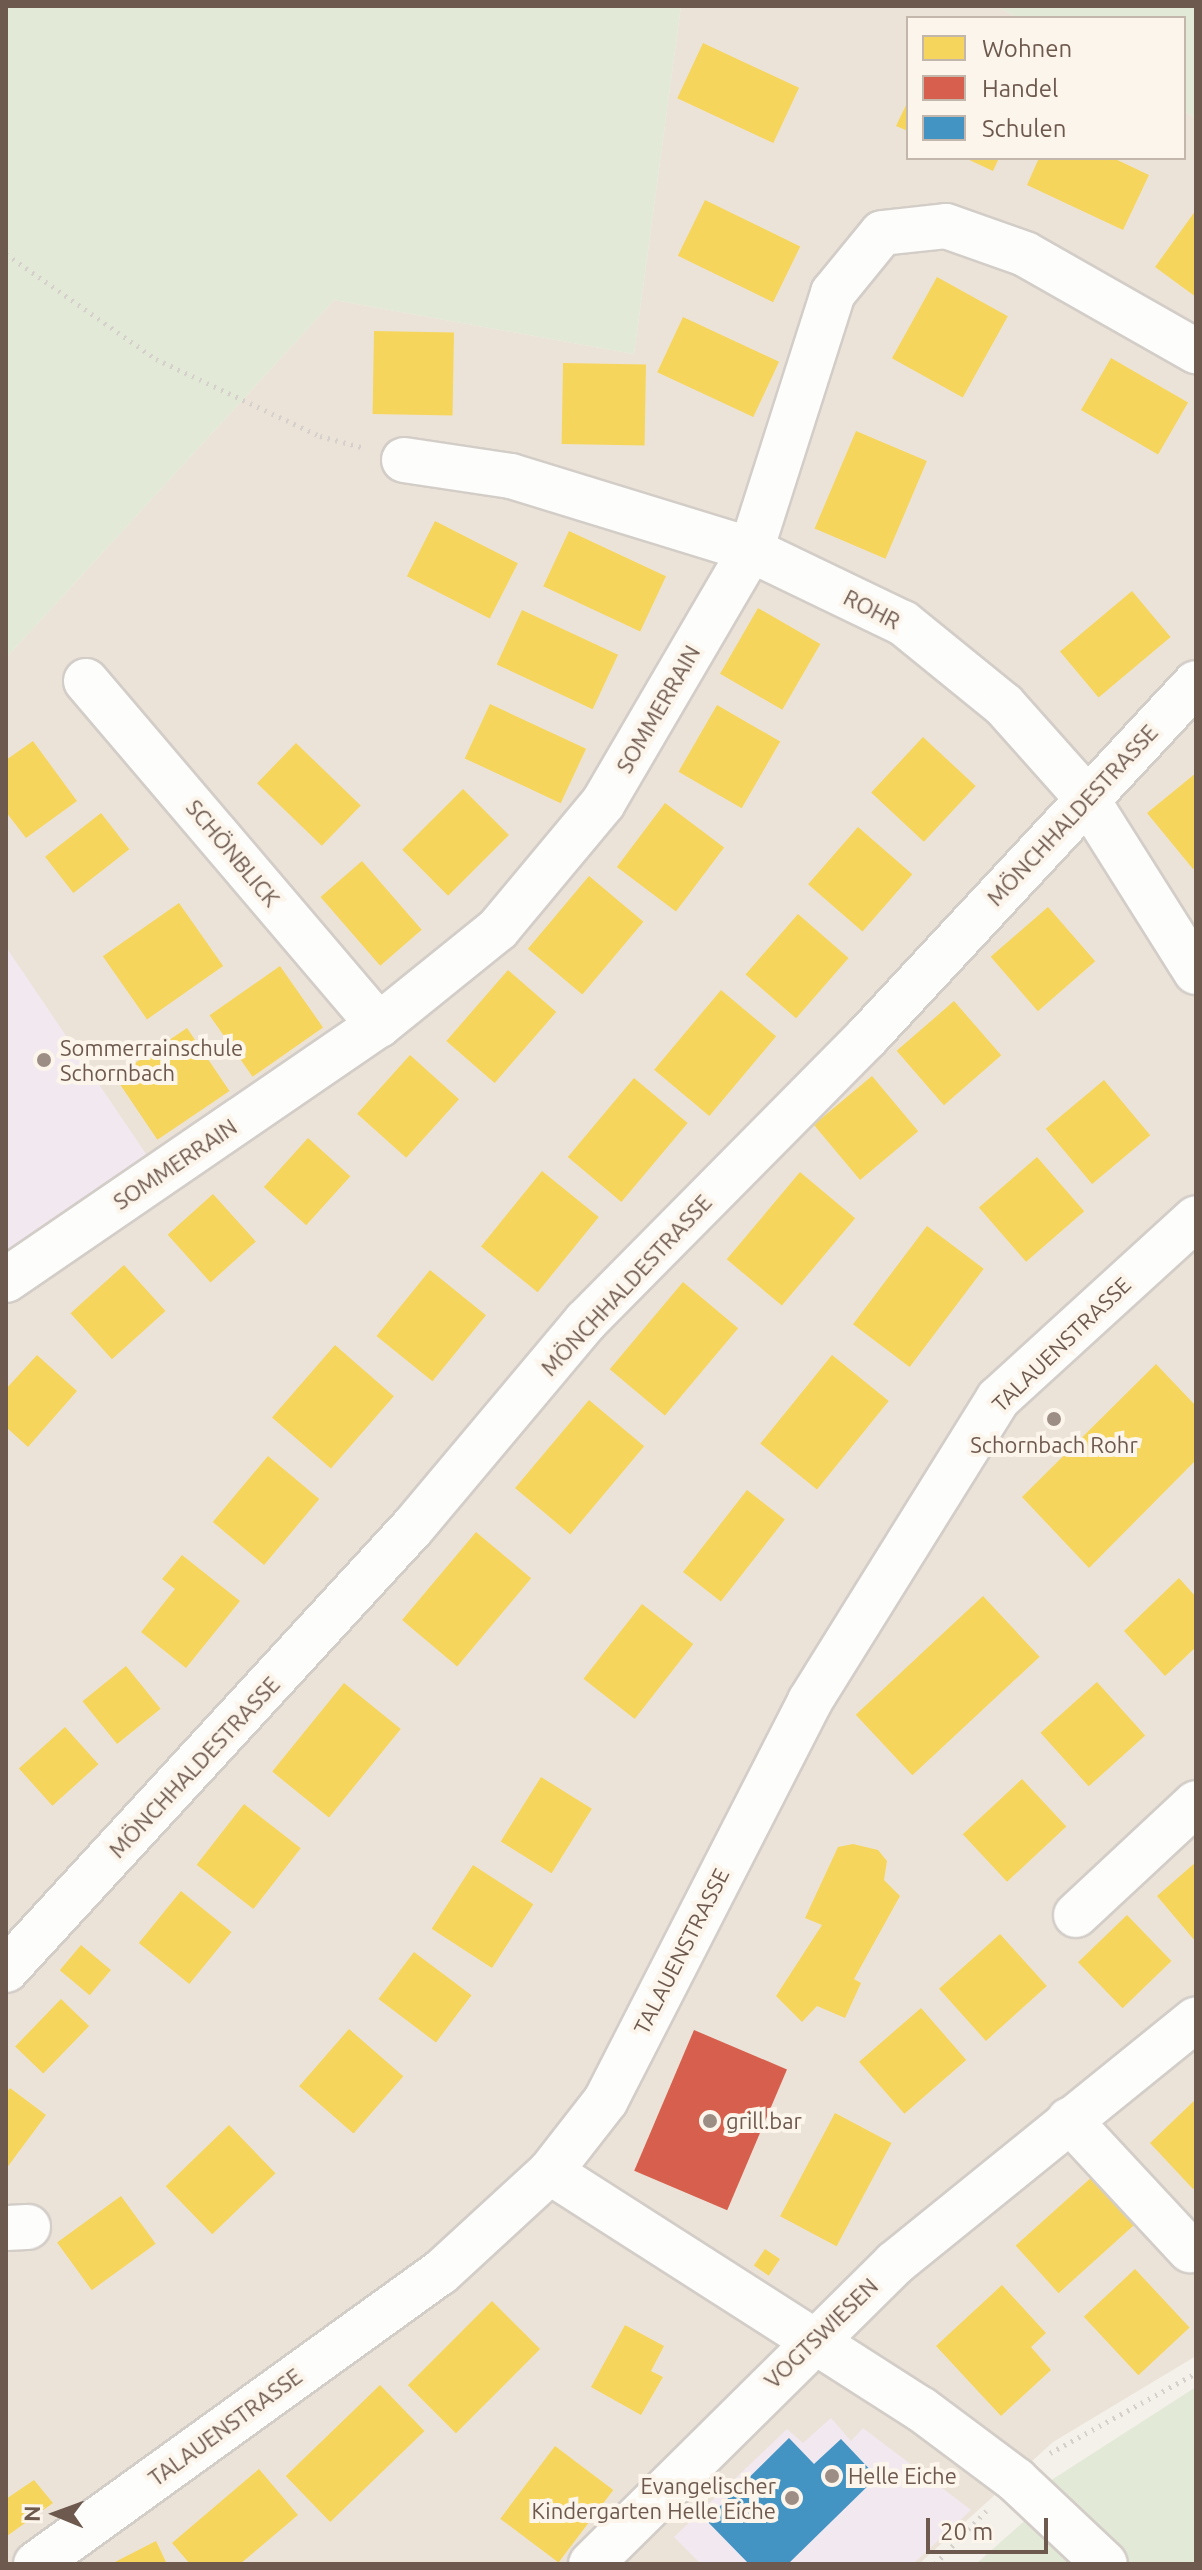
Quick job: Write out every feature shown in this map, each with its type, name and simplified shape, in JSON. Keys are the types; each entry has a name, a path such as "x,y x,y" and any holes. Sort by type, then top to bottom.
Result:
{"street":[{"name":"SOMMERRAIN","path":"6,1280 379,1025 498,929 603,803 751,550 833,293 882,233 946,226 1025,254 1196,351"},
{"name":"ROHR","path":"404,460 511,476 751,550 903,623 1004,705 1085,796 1196,972"},
{"name":"SCHÖNBLICK","path":"86,681 379,1025"},
{"name":"MÖNCHHALDESTRASSE","path":"6,1970 413,1527 586,1321 867,1037 1085,796 1196,683"},
{"name":"TALAUENSTRASSE","path":"36,2564 440,2273 550,2172 606,2100 804,1712 998,1399 1196,1218"},
{"path":"1076,1915 1196,1803"},
{"name":"VOGTSWIESEN","path":"591,2564 895,2263 1196,2019"},
{"path":"1069,2120 1190,2250"},
{"path":"550,2172 812,2346 921,2409 1016,2480 1105,2564"}],"path":[{"path":"6,254 156,359 320,436 404,460"},
{"path":"935,2564 1016,2480 1056,2448 1196,2373"}],"shaded area":[{"path":"681,6 996,6 1014,16 906,16 906,160 1186,160 1186,112 1196,118 1196,2356 1053,2442 919,2564 6,2564 6,658 334,300 634,354"},
{"name":"Sommerrainschule Schornbach","path":"6,947 159,1173 6,1280"},
{"name":"Helle Eiche","path":"831,2418 851,2441 863,2428 971,2510 913,2564 701,2564 674,2537 787,2429 803,2443"}],"green space":[{"path":"6,6 681,6 634,354 334,300 6,658"},
{"path":"996,6 1196,6 1196,118 1186,112 1186,16 1014,16"},
{"path":"1196,2387 1196,2564 1125,2564 1050,2481"},
{"path":"1039,2508 1094,2564 976,2564"}],"building: Wohnen":[{"path":"703,43 799,88 773,143 677,98"},
{"path":"906,105 906,130 896,126"},
{"path":"969,160 998,160 993,171"},
{"path":"1038,160 1117,160 1149,175 1123,230 1027,185"},
{"path":"705,200 800,246 773,302 678,256"},
{"path":"1196,210 1196,297 1155,267"},
{"path":"937,277 1008,316 963,398 892,358"},
{"path":"683,317 779,362 753,417 657,372"},
{"path":"374,331 454,332 453,415 373,414"},
{"path":"1111,358 1188,402 1158,454 1081,410"},
{"path":"563,363 646,364 645,445 562,444"},
{"path":"856,431 927,461 885,559 815,529"},
{"path":"435,521 518,563 490,618 407,576"},
{"path":"569,531 666,576 640,632 543,586"},
{"path":"1132,591 1171,637 1099,697 1060,651"},
{"path":"758,608 820,644 782,710 720,674"},
{"path":"522,610 618,655 593,709 497,664"},
{"path":"490,704 586,749 561,803 465,758"},
{"path":"717,705 780,742 742,808 678,772"},
{"path":"923,737 976,786 924,842 871,793"},
{"path":"33,741 77,801 26,838 6,812 6,760"},
{"path":"296,743 361,806 322,846 257,783"},
{"path":"1196,773 1196,867 1193,869 1147,813"},
{"path":"463,789 509,835 448,896 402,850"},
{"path":"665,803 724,848 676,911 617,867"},
{"path":"101,813 129,849 73,893 45,857"},
{"path":"858,827 912,874 862,932 808,884"},
{"path":"362,861 422,930 380,966 320,897"},
{"path":"589,876 643,922 582,994 528,949"},
{"path":"179,903 223,966 147,1019 103,956"},
{"path":"1048,907 1095,961 1038,1011 991,957"},
{"path":"798,914 849,958 796,1018 746,974"},
{"path":"280,966 323,1027 253,1077 210,1015"},
{"path":"508,970 556,1012 495,1083 446,1041"},
{"path":"721,990 776,1036 709,1116 654,1070"},
{"path":"954,1001 1001,1055 944,1105 897,1051"},
{"path":"187,1028 229,1091 157,1140 115,1077"},
{"path":"410,1055 459,1099 406,1158 357,1114"},
{"path":"872,1076 918,1131 860,1180 814,1125"},
{"path":"634,1078 688,1123 621,1202 568,1157"},
{"path":"1104,1080 1150,1135 1092,1184 1046,1129"},
{"path":"308,1138 350,1176 306,1225 264,1187"},
{"path":"1037,1157 1084,1211 1026,1262 979,1208"},
{"path":"542,1171 599,1217 538,1292 481,1246"},
{"path":"800,1172 855,1218 782,1306 727,1259"},
{"path":"213,1194 256,1242 210,1282 168,1235"},
{"path":"927,1226 984,1269 910,1367 853,1324"},
{"path":"124,1265 165,1311 112,1359 70,1313"},
{"path":"430,1270 486,1315 432,1381 377,1336"},
{"path":"683,1282 738,1328 665,1416 610,1369"},
{"path":"335,1345 394,1396 331,1469 272,1417"},
{"path":"37,1355 77,1391 28,1447 6,1427 6,1389"},
{"path":"832,1355 889,1401 817,1490 760,1444"},
{"path":"1156,1364 1196,1406 1196,1460 1089,1568 1022,1497"},
{"path":"589,1400 644,1446 570,1534 515,1488"},
{"path":"268,1456 319,1499 264,1565 213,1522"},
{"path":"747,1490 785,1520 721,1602 683,1572"},
{"path":"476,1532 531,1578 457,1666 402,1620"},
{"path":"182,1555 240,1601 186,1668 141,1632 175,1589 162,1579"},
{"path":"1179,1578 1196,1597 1196,1647 1165,1676 1124,1631"},
{"path":"983,1596 1040,1657 912,1775 856,1715"},
{"path":"642,1604 693,1644 635,1719 584,1679"},
{"path":"126,1666 161,1709 117,1744 82,1701"},
{"path":"1097,1682 1145,1736 1089,1786 1041,1733"},
{"path":"344,1683 401,1729 329,1818 272,1772"},
{"path":"65,1727 98,1764 52,1806 19,1768"},
{"path":"541,1777 592,1809 552,1873 501,1841"},
{"path":"1022,1779 1066,1827 1007,1882 963,1834"},
{"path":"244,1804 301,1848 253,1909 197,1865"},
{"path":"853,1844 878,1850 887,1861 884,1880 900,1896 854,1979 861,1983 845,2018 817,2006 802,2022 776,1996 822,1925 805,1918 838,1847"},
{"path":"1196,1862 1196,1942 1157,1896"},
{"path":"473,1865 533,1904 492,1968 432,1929"},
{"path":"181,1891 232,1932 189,1984 139,1943"},
{"path":"1127,1915 1171,1961 1123,2008 1078,1962"},
{"path":"1000,1934 1047,1986 986,2041 939,1989"},
{"path":"81,1945 111,1970 90,1995 60,1970"},
{"path":"414,1952 472,1995 436,2042 378,1999"},
{"path":"61,1999 89,2026 43,2074 15,2046"},
{"path":"921,2008 966,2060 904,2114 859,2062"},
{"path":"349,2029 403,2076 353,2134 299,2086"},
{"path":"10,2088 46,2115 6,2169 6,2093"},
{"path":"1196,2099 1196,2187 1193,2189 1150,2143"},
{"path":"835,2113 892,2143 837,2246 780,2216"},
{"path":"229,2125 276,2173 212,2234 166,2186"},
{"path":"1093,2176 1136,2224 1059,2293 1016,2246"},
{"path":"121,2196 156,2244 92,2290 57,2242"},
{"path":"765,2249 780,2259 769,2276 754,2266"},
{"path":"1135,2269 1190,2328 1138,2375 1084,2317"},
{"path":"1002,2285 1046,2333 1031,2347 1051,2370 1001,2416 936,2346"},
{"path":"492,2301 540,2349 456,2433 408,2385"},
{"path":"625,2325 664,2346 651,2371 663,2377 641,2415 591,2387"},
{"path":"380,2385 424,2431 330,2522 286,2476"},
{"path":"555,2446 613,2490 559,2563 500,2519"},
{"path":"259,2469 298,2515 240,2564 190,2564 172,2543"},
{"path":"34,2480 53,2503 7,2536 6,2499"},
{"path":"156,2541 167,2564 111,2564"}],"building: Handel":[{"name":"grill.bar","path":"694,2030 787,2069 727,2210 634,2171"}],"building: Schulen":[{"name":"Evangelischer Kindergarten Helle Eiche","path":"789,2438 814,2464 841,2439 877,2477 788,2564 749,2564 706,2520"}],"place":[{"name":"Sommerrainschule Schornbach","path":"44,1060"},
{"name":"Schornbach Rohr","path":"1054,1419"},
{"name":"grill.bar","path":"710,2121"},
{"name":"Helle Eiche","path":"832,2476"},
{"name":"Evangelischer Kindergarten Helle Eiche","path":"792,2498"}]}
